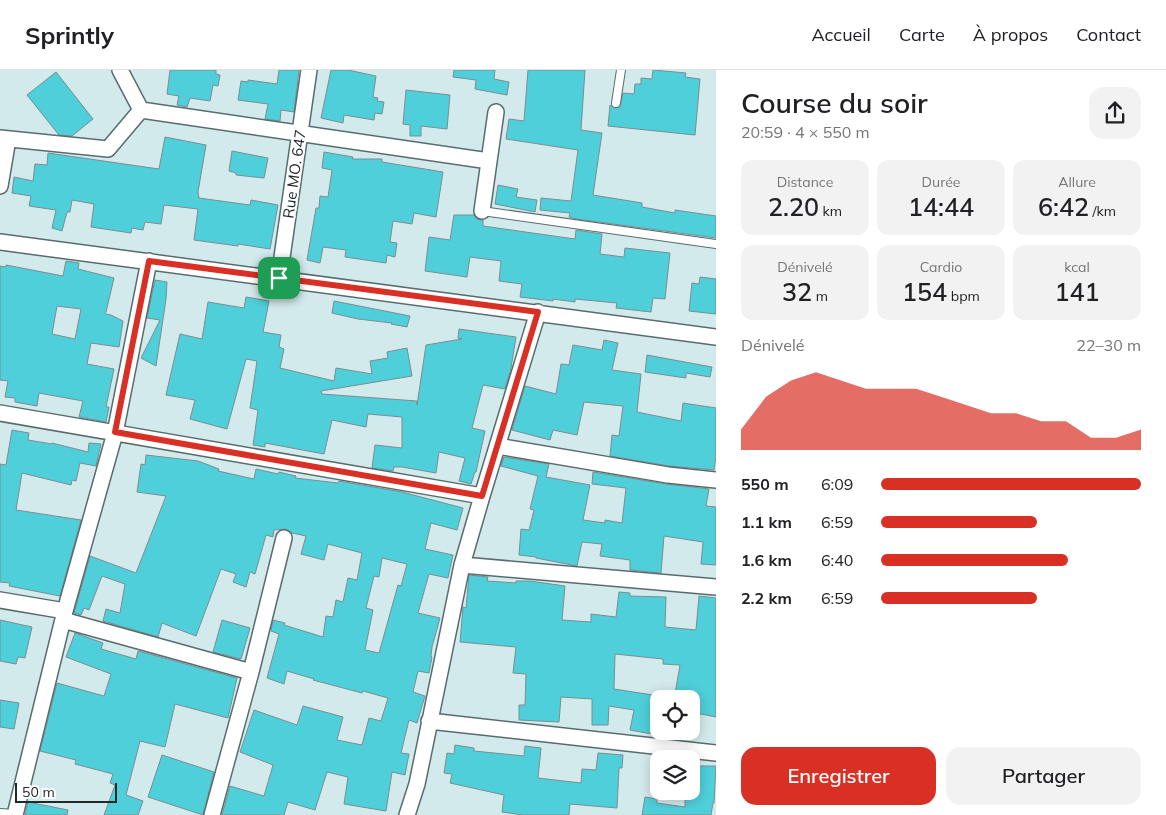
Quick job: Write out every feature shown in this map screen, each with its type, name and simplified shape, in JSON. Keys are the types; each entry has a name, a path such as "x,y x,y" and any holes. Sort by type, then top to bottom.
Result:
{"street":[{"path":"120,70 141,110"},
{"name":"Rue MO. 647","path":"279,278 309,70"},
{"path":"141,110 489,161"},
{"path":"0,186 4,138 108,149 141,110"},
{"path":"482,211 496,112"},
{"path":"0,242 716,337"},
{"path":"16,814 64,615 115,432 149,261"},
{"path":"407,815 417,784 462,565 538,312"},
{"path":"0,413 482,496"},
{"path":"497,446 716,480"},
{"path":"212,815 251,672 284,538"},
{"path":"462,565 716,587"},
{"path":"0,600 64,615 251,672"},
{"path":"429,721 716,753"}],"lane":[{"path":"616,103 621,70"},
{"path":"482,211 716,244"},
{"path":"0,813 16,814"}],"building":[{"path":"170,70 216,70 216,74 220,75 218,86 213,85 210,101 190,98 187,107 177,105 179,96 167,94"},
{"path":"279,70 299,70 294,112 281,110 280,121 265,119 268,104 238,100 241,81 248,82 248,80 277,84"},
{"path":"331,70 348,70 376,76 373,97 378,98 377,101 384,102 382,114 375,113 374,120 344,115 343,123 321,118"},
{"path":"454,70 495,70 494,79 509,82 507,95 475,89 476,80 453,77"},
{"path":"528,70 585,70 581,130 602,133 593,195 642,203 642,207 675,213 675,210 716,216 716,238 577,219 569,217 570,213 540,210 541,198 571,201 578,150 506,139 509,119 524,121"},
{"path":"653,70 686,73 685,77 700,79 695,135 608,126 610,105 615,108 620,107 623,93 634,94 635,84 641,84 641,78 652,79"},
{"path":"56,72 93,119 72,136 59,135 27,95"},
{"path":"406,90 450,95 447,129 421,126 421,136 410,136 410,125 403,124"},
{"path":"165,137 206,145 198,192 199,198 250,205 251,200 278,205 270,249 194,240 198,209 164,205 161,224 145,222 143,230 132,228 131,233 91,227 94,204 72,200 70,212 67,212 62,231 52,228 56,210 29,206 31,196 12,193 14,177 33,181 35,164 47,165 48,153 159,169"},
{"path":"232,151 268,158 264,178 236,175 236,173 229,171"},
{"path":"324,152 353,157 352,159 382,159 382,162 443,172 436,217 414,213 412,224 393,221 390,242 397,243 395,257 387,255 386,263 345,257 346,250 323,247 320,263 307,260 316,208 319,208 320,196 328,197 332,170 322,168"},
{"path":"498,185 518,189 516,197 537,200 535,212 495,204"},
{"path":"454,215 474,215 477,219 483,220 483,226 575,239 576,230 602,234 600,254 624,257 625,248 670,253 665,299 653,298 651,312 616,308 617,303 575,299 575,302 553,299 553,301 520,297 522,284 499,281 501,261 470,257 467,277 425,271 429,237 450,240"},
{"path":"66,261 79,263 78,269 114,278 105,312 123,321 119,347 91,343 87,364 114,369 106,407 109,407 106,422 79,417 83,401 39,393 37,406 15,402 15,398 5,397 8,381 0,380 0,266 6,267 6,265 63,276","holes":["57,306 81,309 75,339 52,334"]},
{"path":"700,277 716,279 716,314 689,311 692,283 699,284"},
{"path":"155,280 167,282 156,366 141,358 160,320 147,318"},
{"path":"246,297 269,301 263,332 281,335 279,347 284,349 280,368 334,381 336,368 372,374 370,361 388,358 387,352 407,348 412,376 321,391 322,394 417,401 417,405 426,345 462,339 458,338 459,329 516,337 511,368 505,389 483,385 472,428 485,431 476,472 471,484 459,481 465,458 439,452 436,473 402,467 394,467 393,471 372,468 375,445 402,448 402,417 368,414 366,427 332,420 324,454 265,443 265,447 253,445 258,410 250,408 257,361 246,359 227,429 190,419 195,400 166,395 180,334 202,339 208,302 244,308"},
{"path":"334,301 410,316 407,327 332,313"},
{"path":"604,340 618,343 612,370 641,374 637,412 681,421 683,403 716,408 716,457 714,470 669,466 610,456 612,435 619,436 623,406 584,402 577,435 553,430 550,440 512,430 525,386 556,394 561,364 569,365 573,345 602,350"},
{"path":"647,355 712,367 710,377 686,373 686,378 645,372"},
{"path":"12,430 29,433 28,440 52,443 88,452 89,443 101,444 96,466 80,463 76,481 72,480 71,485 22,473 16,510 81,520 60,596 9,586 10,583 0,582 0,464 6,465"},
{"path":"146,455 198,461 219,469 218,471 254,479 256,469 278,474 279,472 296,476 295,478 338,483 339,481 402,492 463,508 457,530 431,523 425,549 453,555 448,578 429,574 418,613 440,618 432,647 429,673 418,671 413,692 425,696 417,723 409,720 401,753 409,754 405,775 392,772 386,811 344,804 348,777 327,772 315,810 288,802 284,815 222,815 230,786 264,796 273,765 240,752 254,710 297,725 303,706 343,717 337,740 362,745 369,718 381,721 388,698 313,680 287,671 284,684 267,678 279,634 271,631 273,620 323,637 326,616 333,617 336,600 343,602 348,578 357,580 362,553 328,544 324,560 301,554 306,536 292,533 286,529 274,530 273,537 266,535 255,574 250,572 246,587 233,582 236,574 221,569 196,636 162,623 158,637 103,621 106,609 120,613 125,584 102,576 89,610 84,608 81,615 74,613 90,556 136,573 166,496 137,492 141,464 145,465","holes":["382,558 407,564 401,586 398,585 379,653 365,650 373,610 366,608 374,576 379,577"]},
{"path":"504,457 549,464 546,477 590,485 583,520 605,523 605,520 622,523 626,488 592,484 593,472 709,489 706,506 716,507 716,565 701,564 703,542 664,536 661,573 630,570 630,560 600,556 602,544 582,542 577,566 519,555 521,529 529,530 534,510 530,509 538,476 501,466"},
{"path":"469,575 488,577 487,581 516,583 516,581 530,581 565,586 562,620 591,622 591,614 616,617 619,592 630,593 630,596 666,597 665,627 696,630 699,596 716,598 716,717 700,714 700,690 676,690 680,665 663,664 663,659 615,654 614,689 650,695 650,734 630,730 634,710 609,706 608,725 592,725 592,699 561,697 559,722 519,720 519,705 525,705 526,674 513,673 516,647 460,642 463,607 466,608"},
{"path":"0,620 32,627 25,658 18,657 16,664 0,661"},
{"path":"222,620 250,628 241,659 213,652"},
{"path":"75,633 103,643 101,649 136,659 138,651 237,678 228,718 175,704 165,747 140,741 126,795 143,801 138,815 104,815 115,785 110,783 113,774 75,764 76,760 40,751 57,683 104,696 111,674 66,657"},
{"path":"0,700 19,703 14,729 0,727"},
{"path":"455,745 474,748 474,751 524,756 525,746 541,748 538,778 581,783 582,769 596,770 598,753 623,755 622,768 619,768 617,808 570,804 569,815 523,815 502,812 504,795 450,783 452,774 444,773 447,753 454,754"},
{"path":"162,755 214,772 203,815 148,797"},
{"path":"700,766 716,766 714,803 711,815 642,815 645,797 650,798 650,800 657,800 657,803 685,807 685,800 700,800"},
{"path":"28,802 68,810 67,815 25,815"}],"route":[{"path":"149,261 279,278 538,312 482,496 115,432 149,261"}]}
